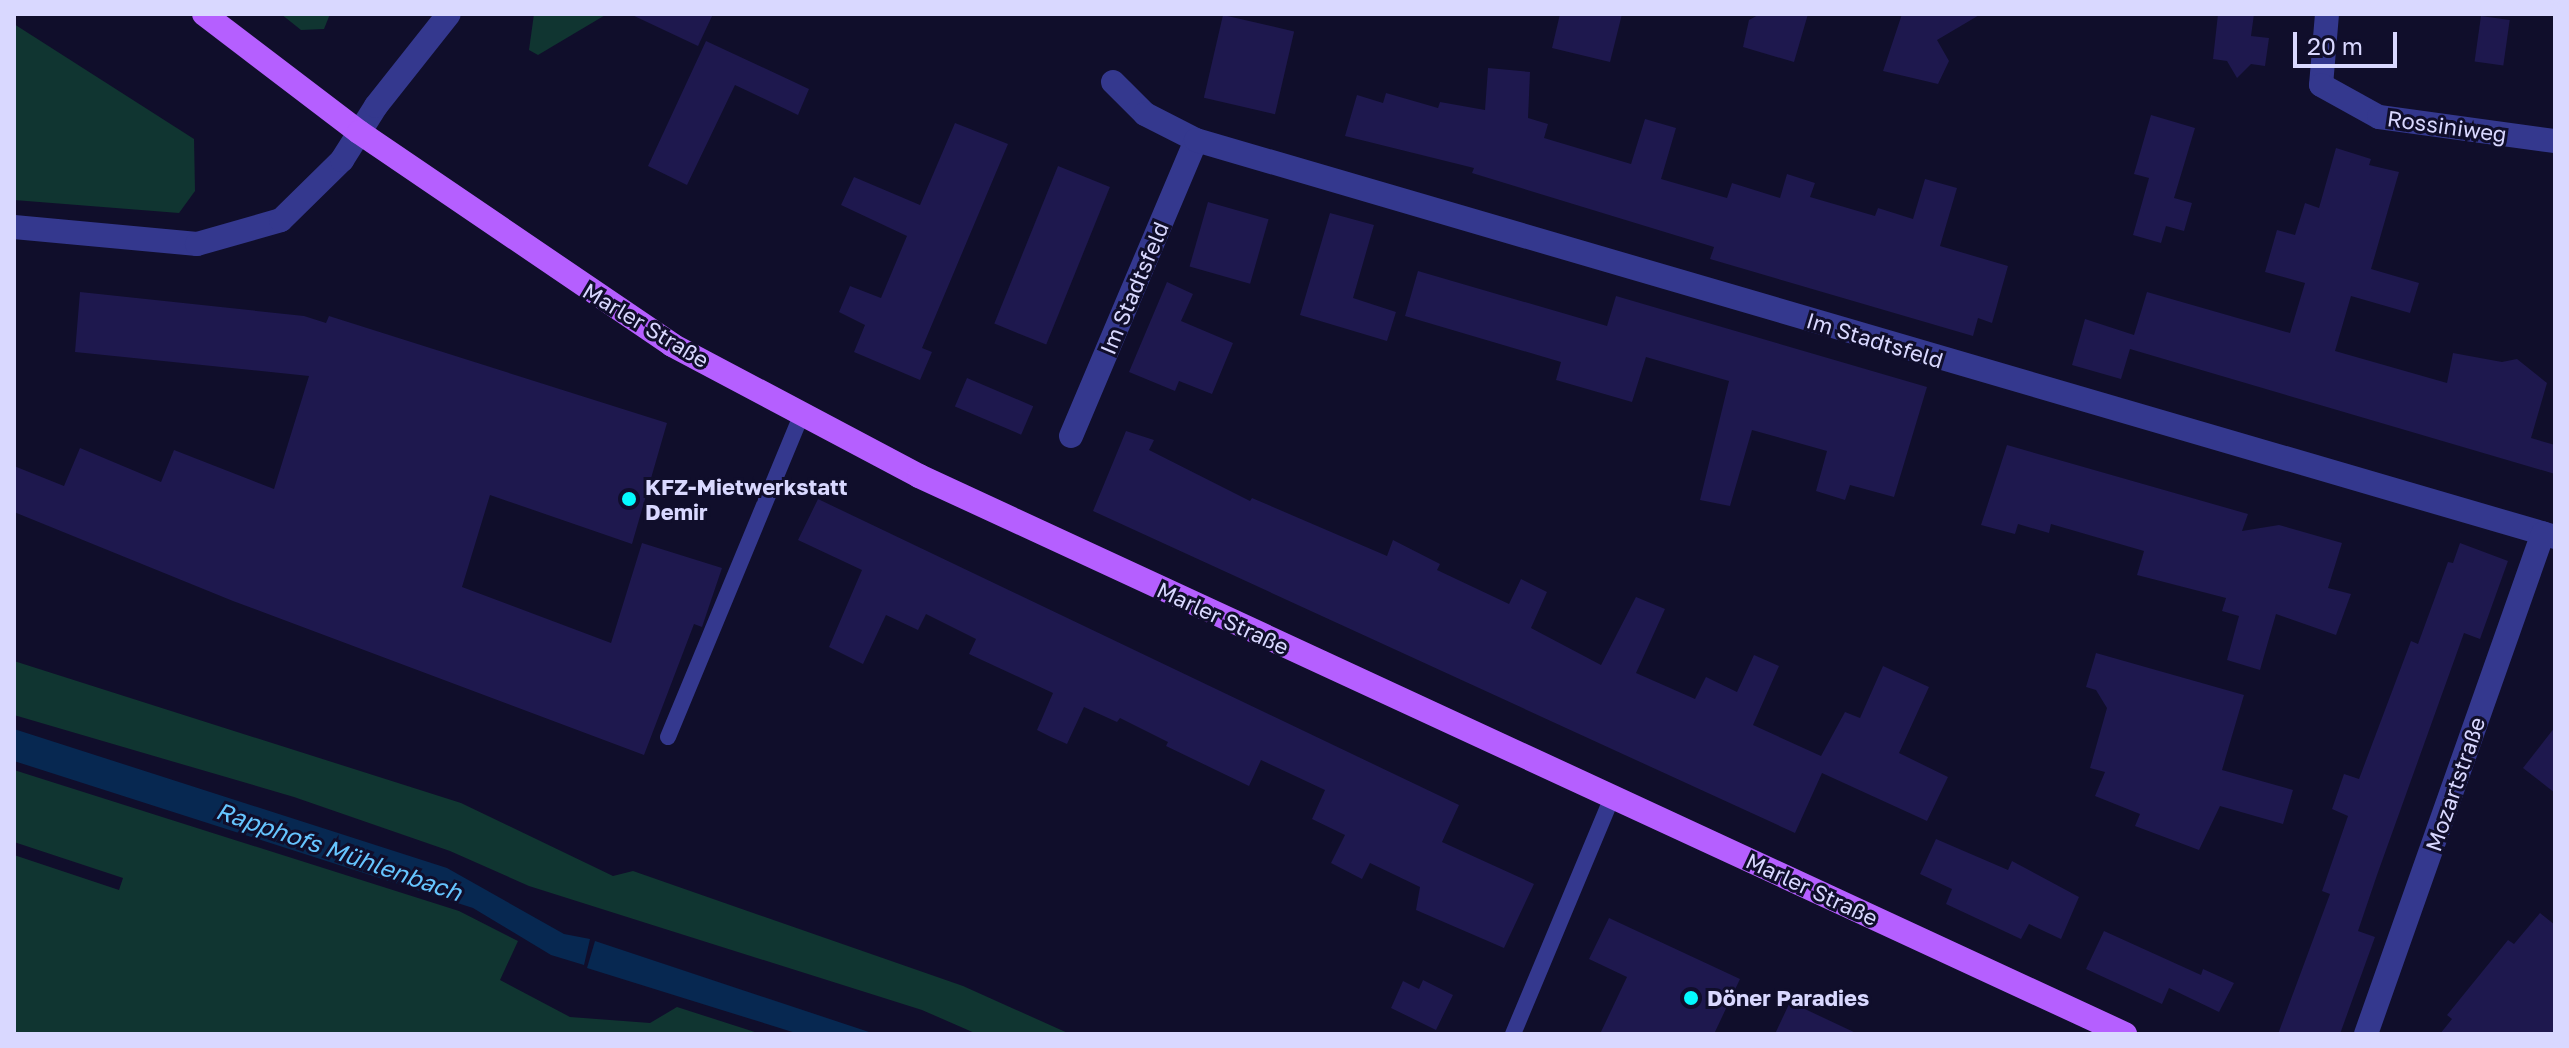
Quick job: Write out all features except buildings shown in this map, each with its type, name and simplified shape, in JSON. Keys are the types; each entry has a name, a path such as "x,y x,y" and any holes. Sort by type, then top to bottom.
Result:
{"main road":[{"name":"Marler Straße","path":"204,14 359,132 672,345 968,500 2125,1034"}],"street":[{"path":"14,227 197,244 281,220 342,160 359,132 449,14"},
{"name":"Rossiniweg","path":"2327,14 2321,85 2379,117 2555,141"},
{"name":"Im Stadtsfeld","path":"1113,82 1145,114 1196,140 2549,535"},
{"name":"Im Stadtsfeld","path":"1071,436 1196,140"},
{"name":"Mozartstraße","path":"2366,1034 2549,535"}],"lane":[{"path":"668,737 802,414"},
{"path":"1513,1034 1612,797"}],"green space":[{"path":"281,14 330,14 324,29 301,30"},
{"path":"534,14 607,14 538,55 529,50"},
{"path":"14,24 194,139 195,191 179,213 14,200"},
{"path":"14,661 461,803 613,876 633,871 963,986 1070,1034 977,1034 922,1010 529,886 450,851 294,797 14,715"},
{"path":"14,770 459,911 518,941 500,980 570,1017 650,1023 677,1007 761,1034 14,1034 14,855 119,890 123,878 14,842"}],"water":[{"name":"Rapphofs Mühlenbach","path":"14,729 447,868 564,934 590,939 584,965 551,955 473,908 14,761"},
{"path":"595,941 875,1034 799,1034 587,968"}],"place":[{"name":"KFZ-Mietwerkstatt Demir","path":"629,499"},
{"name":"Döner Paradies","path":"1691,998"}]}
